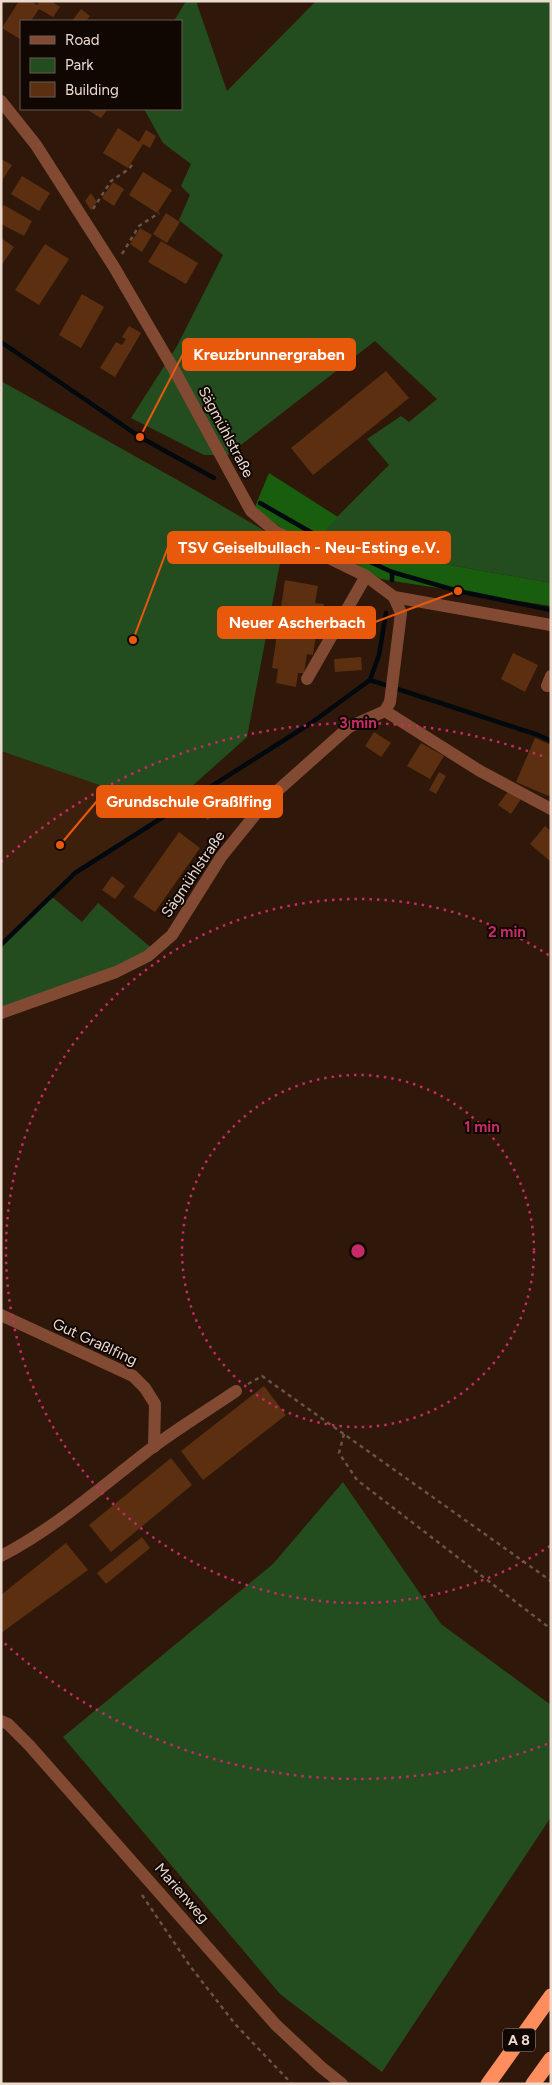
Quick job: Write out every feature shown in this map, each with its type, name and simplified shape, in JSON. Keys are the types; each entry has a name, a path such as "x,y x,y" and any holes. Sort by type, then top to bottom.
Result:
{"highway":[{"name":"A 8","path":"488,2084 551,1996"},
{"name":"A 8","path":"533,2084 551,2059"}],"street":[{"name":"Sägmühlstraße","path":"1,101 36,145 114,267 177,375 251,511 284,536 366,576 394,596 551,625"},
{"path":"307,679 366,576"},
{"path":"394,596 401,613 388,706 480,771 551,808"},
{"name":"Sägmühlstraße","path":"1,1013 116,972 148,956 172,935 221,856 267,800 349,727 388,706"},
{"name":"Gut Graßlfing","path":"1,1314 133,1376 145,1388 156,1404 154,1446"},
{"path":"1,1556 22,1545 78,1507 154,1446 236,1391"},
{"name":"Marienweg","path":"1,1720 8,1724 29,1745 276,2025 342,2084"}],"path":[{"path":"85,221 111,181 129,169 134,162"},
{"path":"114,267 139,226 159,213"},
{"path":"236,1391 262,1376 551,1581"},
{"path":"344,1434 339,1453 357,1480 551,1629"},
{"path":"138,1890 190,1966 235,2024 292,2084"}],"shaded area":[{"path":"1,751 163,807 164,817 75,873 1,945"}],"green space":[{"path":"186,1 196,1 227,91 316,1 551,1 551,583 366,550 324,530 389,465 367,439 401,416 409,422 437,399 375,341 228,455 204,455 131,418 177,346 223,255 179,220 190,195 181,186 191,164 163,143 145,110 182,110 182,20 175,20"},
{"path":"1,381 284,542 247,737 171,805 163,807 1,751"},
{"path":"269,473 338,517 325,531 366,550 551,583 551,606 381,579 358,565 297,539 254,509"},
{"path":"51,896 82,922 98,903 154,950 1,1013 1,945"},
{"path":"343,1482 441,1624 551,1705 551,1817 382,2072 280,1994 63,1737 273,1564"}],"building":[{"path":"19,1 31,1 37,5 40,1 51,1 60,7 53,17 39,9 32,20 20,20 20,39 2,28"},
{"path":"81,9 90,16 87,20 73,20"},
{"path":"88,110 107,110 101,118"},
{"path":"118,128 139,142 146,130 156,136 150,148 143,144 128,168 103,153"},
{"path":"1,159 12,165 1,182"},
{"path":"143,172 172,190 157,213 129,195"},
{"path":"22,176 50,193 39,211 11,194"},
{"path":"113,182 124,189 114,206 102,198"},
{"path":"91,193 97,202 91,210 85,201"},
{"path":"4,205 32,221 24,236 1,224 1,210"},
{"path":"166,213 180,222 167,243 153,234"},
{"path":"140,228 152,235 142,252 130,244"},
{"path":"1,238 14,247 1,266"},
{"path":"161,241 198,263 186,284 148,262"},
{"path":"45,244 69,259 39,305 15,290"},
{"path":"82,294 104,307 81,348 59,335"},
{"path":"129,326 141,333 115,377 100,368 116,342 122,345 126,339 122,337"},
{"path":"386,371 409,398 313,475 291,448"},
{"path":"285,580 318,586 315,603 324,604 321,621 318,621 313,655 307,654 304,673 298,673 296,687 276,683 278,669 272,668"},
{"path":"513,653 538,665 525,692 501,679"},
{"path":"361,657 362,670 335,672 334,659"},
{"path":"374,732 391,743 381,757 365,746"},
{"path":"535,738 551,745 551,797 516,782"},
{"path":"421,743 444,756 430,779 407,766"},
{"path":"439,772 446,776 436,794 429,790"},
{"path":"509,790 521,799 511,814 498,805"},
{"path":"219,794 227,806 207,820 199,808"},
{"path":"545,826 551,831 551,862 530,844"},
{"path":"179,832 200,848 155,912 133,897"},
{"path":"112,876 125,886 115,899 102,890"},
{"path":"264,1386 286,1415 203,1480 181,1451"},
{"path":"171,1458 192,1485 111,1552 89,1525"},
{"path":"142,1537 150,1548 106,1584 97,1573"},
{"path":"66,1543 88,1570 1,1633 1,1595"}],"waterway":[{"path":"1,342 140,437 214,478"},
{"path":"260,503 321,538"},
{"path":"346,551 392,572"},
{"path":"392,580 392,572 458,591 551,610"},
{"path":"1,945 75,873 311,723 370,680 379,655 386,613"},
{"path":"370,680 538,735 551,741"}],"place":[{"name":"Kreuzbrunnergraben","path":"140,437"},
{"name":"Neuer Ascherbach","path":"458,591"},
{"name":"TSV Geiselbullach - Neu-Esting e.V.","path":"133,640"},
{"name":"Grundschule Graßlfing","path":"60,845"}]}
